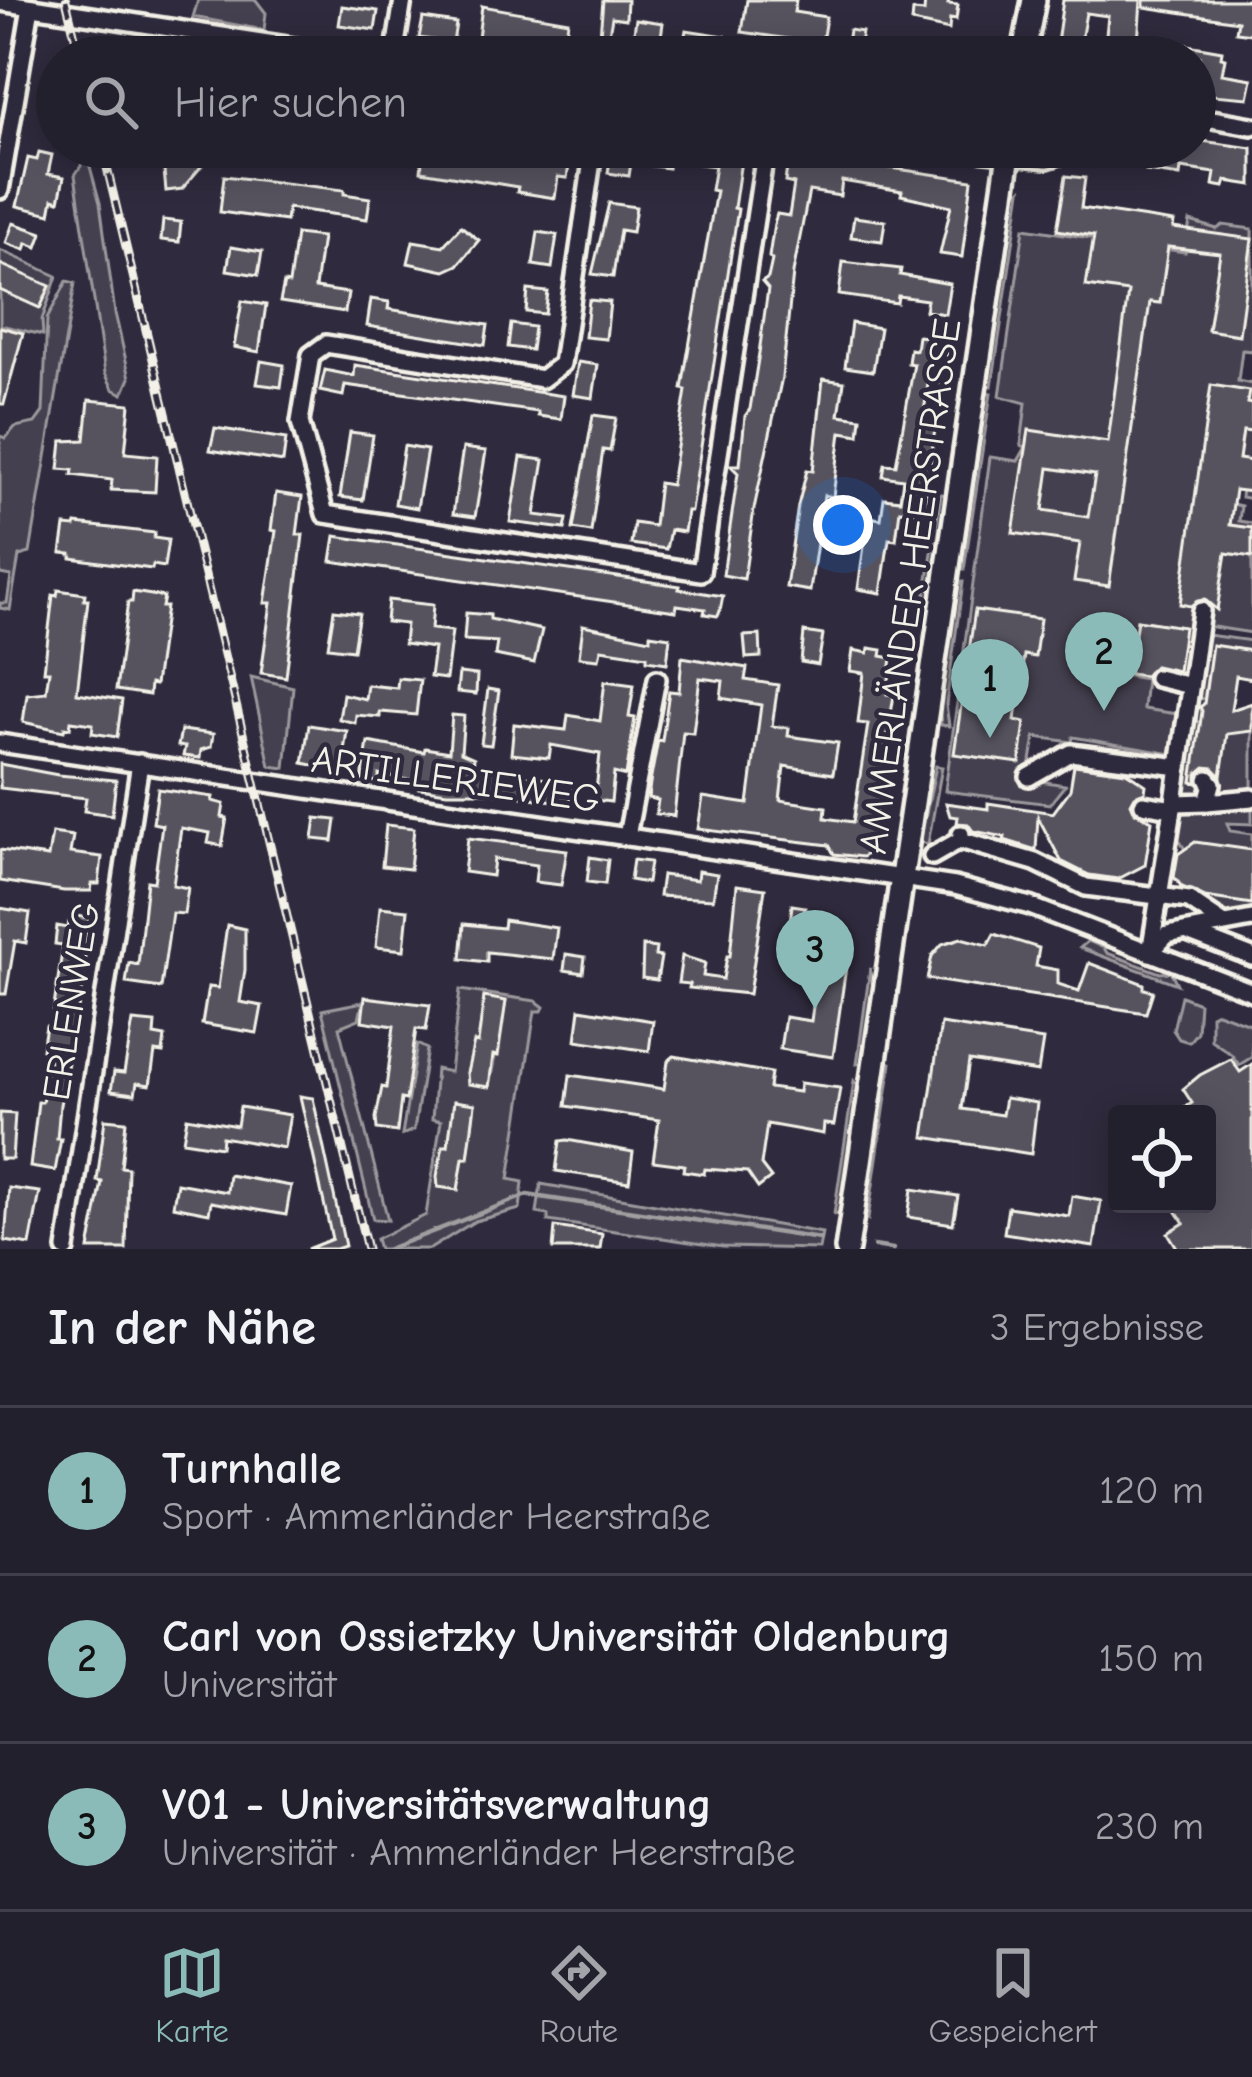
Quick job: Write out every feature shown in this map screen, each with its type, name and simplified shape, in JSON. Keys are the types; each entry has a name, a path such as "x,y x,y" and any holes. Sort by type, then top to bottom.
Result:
{"street":[{"path":"397,36 403,0"},
{"path":"1027,36 1034,0"},
{"path":"0,2 222,36"},
{"path":"0,190 31,7"},
{"path":"1216,120 1252,126"},
{"path":"591,168 562,364 552,375 542,379 326,344 311,355 300,422 325,514 701,572 763,168"},
{"name":"AMMERLÄNDER HEERSTRASSE","path":"847,1249 1007,168"},
{"path":"1150,953 1202,611"},
{"path":"1157,678 1190,686"},
{"path":"627,836 657,679"},
{"name":"ARTILLERIEWEG","path":"0,743 995,895 1252,992"},
{"path":"1029,777 1071,753 1179,767"},
{"name":"ERLENWEG","path":"66,1249 140,764"},
{"path":"1207,802 1212,784 1208,779"},
{"path":"1143,804 1174,806 1252,798"},
{"path":"932,856 961,836 1035,862 1086,887 1190,899 1223,923"},
{"path":"1150,953 1167,935 1252,919"},
{"path":"1187,932 1252,956"}],"shaded area":[{"path":"198,0 256,0 266,13 264,30 193,17"},
{"path":"80,168 90,168 100,203 115,313 130,378 123,394 113,389 105,373 75,175"},
{"path":"1021,190 992,386 987,385 1015,196"},
{"path":"1190,221 1217,229 1223,225 1252,229 1252,351 1242,350 1238,381 1252,384 1252,499 1241,497 1242,489 1235,488 1232,504 1241,506 1239,521 1252,523 1252,633 1200,625 1192,676 1177,674 1183,627 1137,620 1131,661 1117,659 1115,674 1146,679 1143,709 1178,714 1172,754 1073,737 1072,742 1035,737 1028,779 1065,785 1050,804 945,791 990,457 1018,461 1026,447 1021,445 1026,403 1000,396 1024,228 1185,252"},
{"path":"0,250 57,276 42,320 43,335 0,325 0,290 40,308 50,287 0,264"},
{"path":"67,281 75,283 30,553 19,556 10,610 0,608 0,603 7,603 11,576 0,574 0,436 6,438 15,427 35,423 43,412 47,319"},
{"path":"986,392 991,393 964,570 959,570"},
{"path":"941,494 948,495 930,612 923,611"},
{"path":"958,582 963,582 946,704 949,726 941,725 939,704"},
{"path":"1200,634 1252,641 1252,651 1212,646 1204,699 1191,698"},
{"path":"251,677 293,687 285,768 270,766"},
{"path":"1188,721 1201,722 1192,781 1203,784 1205,780 1204,796 1181,798"},
{"path":"1252,731 1252,795 1215,796 1227,733"},
{"path":"936,766 942,767 928,844 920,842"},
{"path":"1252,800 1252,824 1227,823 1230,831 1252,834 1252,852 1186,851 1179,840 1171,839 1175,812 1184,807 1187,811"},
{"path":"1188,892 1252,902 1252,918 1223,921"},
{"path":"1088,941 1160,973 1171,972 1177,984 1080,948"},
{"path":"870,968 874,994 864,1063 857,1064"},
{"path":"460,990 536,1001 544,1007 535,1011 509,1179 523,1182 520,1209 475,1221 430,1249 379,1249 376,1239 426,1215 441,1121 432,1119 436,1069 450,1072","holes":["484,998 506,1002 489,1086 467,1072 478,1043","454,1102 475,1105 468,1158 463,1158 458,1189 438,1187 438,1165 448,1146"]},
{"path":"1181,996 1199,1003 1197,1032 1189,1042 1173,1030"},
{"path":"363,1002 359,1019 339,1027 388,1220 373,1219 322,1010"},
{"path":"1217,1012 1252,1025 1252,1057 1239,1065 1211,1040 1211,1015"},
{"path":"417,1044 427,1049 414,1130 402,1135"},
{"path":"887,1061 891,1063 868,1219 864,1215"},
{"path":"854,1081 859,1087 841,1212 834,1214"},
{"path":"541,1184 822,1233 819,1249 723,1247 548,1221 548,1215 537,1213"}],"building":[{"path":"603,0 627,0 626,19 612,17 609,36 590,36 600,35"},
{"path":"747,0 796,0 794,12 826,17 823,36 742,32"},
{"path":"925,0 958,5 949,30 912,22 913,11 924,12"},
{"path":"1063,0 1141,0 1138,36 1106,36 1108,16 1086,13 1082,36 1058,36"},
{"path":"1144,0 1252,0 1252,34 1236,32 1238,21 1144,7"},
{"path":"342,6 378,11 375,30 339,25"},
{"path":"482,6 568,21 566,36 478,36"},
{"path":"423,18 456,23 454,36 419,36"},
{"path":"636,19 663,23 661,36 633,36"},
{"path":"686,30 725,36 685,36"},
{"path":"1216,50 1225,58 1222,74 1252,79 1248,98 1216,95"},
{"path":"1216,143 1252,148 1252,185 1226,181 1224,187 1213,185 1215,173 1181,168 1216,168"},
{"path":"28,158 36,160 36,168 49,168 48,174 64,177 59,201 53,199 50,214 17,206"},
{"path":"200,168 182,189 166,191 164,171"},
{"path":"569,168 567,178 558,177 555,198 421,171"},
{"path":"609,168 630,168 629,176 608,173"},
{"path":"715,168 740,168 734,208 738,209 691,511 687,511 684,532 670,530 666,549 631,544 634,523 654,526 659,483 671,485 686,390 682,389 716,191 711,190"},
{"path":"787,168 891,168 972,180 962,257 940,254 951,206 901,195 902,191 842,181 840,196 809,191 793,273 782,377 744,579 723,575 738,473 730,465 740,465 768,289 762,282 768,278 772,260 774,224 777,214 789,216 794,184 785,182"},
{"path":"1146,168 1181,168 1180,176"},
{"path":"224,176 344,190 344,194 370,198 367,219 288,208 286,221 220,212"},
{"path":"1066,176 1085,178 1081,208 1252,239 1239,335 1208,330 1220,253 1168,247 1160,303 1150,302 1109,586 1074,581 1080,543 1013,533 1029,430 1108,442 1128,292 1086,286 1094,236 1057,230","holes":["1049,468 1095,475 1088,517 1043,510"]},
{"path":"609,203 636,207 632,232 620,230 613,277 592,274"},
{"path":"854,217 885,221 882,241 851,237"},
{"path":"163,220 181,222 179,242 161,240"},
{"path":"13,223 42,233 37,247 27,243 25,250 6,243"},
{"path":"461,226 479,240 458,265 445,271 408,263 413,241 443,246"},
{"path":"538,232 557,235 552,268 533,265"},
{"path":"296,234 322,237 315,288 348,293 345,312 280,302 284,283 289,284"},
{"path":"231,247 262,252 258,275 227,270"},
{"path":"843,262 901,269 900,275 950,284 945,314 925,311 927,300 898,296 897,303 839,295"},
{"path":"0,264 50,286 40,308 0,290"},
{"path":"528,290 548,292 545,314 526,312"},
{"path":"371,299 389,302 388,309 488,325 485,345 367,326"},
{"path":"589,300 610,302 606,339 585,337"},
{"path":"242,301 266,305 259,352 234,347"},
{"path":"851,323 880,328 873,371 845,367"},
{"path":"511,324 534,327 531,350 508,347"},
{"path":"0,327 23,333 4,404 0,404"},
{"path":"918,336 950,340 940,383 928,383 922,427 935,429 923,513 900,510 896,540 889,539 881,593 858,589 868,517 881,519 884,498 900,500 903,479 883,476 885,464 896,465 914,364 908,363 910,349 916,350"},
{"path":"261,361 284,365 281,387 257,384"},
{"path":"578,362 598,365 593,398 573,395"},
{"path":"355,365 564,396 561,419 345,385 343,396 320,391 325,370 354,376"},
{"path":"823,379 844,382 839,415 861,418 859,435 841,432 833,497 824,495 810,591 786,587 798,506 807,470 813,471"},
{"path":"1211,385 1249,391 1247,403 1252,404 1252,432 1243,431 1239,459 1252,461 1252,492 1235,490 1230,525 1252,528 1252,557 1226,553 1217,610 1204,599 1190,606 1180,604"},
{"path":"89,400 130,404 125,453 157,456 155,492 111,490 112,480 59,469 62,441 85,440"},
{"path":"593,415 616,418 610,451 603,450 591,532 573,529"},
{"path":"215,428 286,439 283,462 210,450"},
{"path":"350,432 373,435 363,500 340,497"},
{"path":"404,446 427,450 417,508 395,504"},
{"path":"463,448 486,451 475,517 453,514"},
{"path":"521,457 544,460 535,515 567,519 565,529 510,522"},
{"path":"276,493 302,497 297,535 303,535 286,677 261,673 271,603 265,603 276,531 271,530"},
{"path":"65,526 155,533 154,538 168,540 164,567 71,558 61,553"},
{"path":"335,536 723,596 718,616 677,605 676,611 331,561"},
{"path":"58,590 85,594 88,600 77,693 122,700 117,737 92,733 93,724 71,721 64,731 23,722 27,694 46,692 49,671 44,671 53,595"},
{"path":"133,592 164,597 162,607 166,607 155,685 150,684 149,695 116,690"},
{"path":"388,600 433,605 431,629 452,631 446,679 430,677 434,648 404,644 406,624 386,622"},
{"path":"334,610 359,613 353,650 328,647"},
{"path":"975,610 1040,619 1035,657 1024,655 1015,720 1025,722 1020,763 954,754"},
{"path":"466,613 542,630 534,663 495,655 497,642 464,640"},
{"path":"1137,620 1184,627 1178,671 1155,666 1145,676 1129,674"},
{"path":"583,625 650,639 650,634 670,637 667,663 601,649 599,659 579,657"},
{"path":"804,632 823,635 818,665 801,662"},
{"path":"760,635 761,657 746,658 744,636"},
{"path":"1212,645 1252,651 1252,679 1236,676 1231,710 1252,703 1252,731 1227,734 1221,776 1205,767 1197,774 1197,783 1192,782 1200,707"},
{"path":"869,648 892,658 887,694 894,695 869,853 862,857 834,854 829,845 698,829 703,797 748,804 761,705 721,698 723,681 700,678 693,733 683,732 674,816 656,814 658,800 648,798 650,783 669,691 679,692 682,657 747,668 745,680 778,685 772,726 789,728 788,736 838,743 833,774 784,766 780,800 826,807 825,818 853,822 868,724 858,723 864,673 850,671 853,650 868,653"},
{"path":"459,673 477,675 476,694 457,692"},
{"path":"398,678 420,680 416,715 380,712 380,717 356,715 355,723 339,719 343,694 365,699 367,685 397,688"},
{"path":"605,681 634,685 629,717 635,718 626,776 614,773 611,802 595,800 600,754 551,745 549,758 511,754 514,724 566,730 568,715 600,721"},
{"path":"488,689 499,691 491,745 481,744"},
{"path":"452,715 464,716 461,752 474,758 473,768 573,783 570,803 419,788 420,782 379,775 379,782 362,780 368,742 449,752"},
{"path":"309,725 347,731 341,771 303,763"},
{"path":"181,730 213,734 211,747 201,750 200,758 183,756 185,747 178,746"},
{"path":"0,764 116,780 112,815 84,811 86,798 0,788"},
{"path":"1074,765 1126,772 1146,785 1145,792 1131,803 1135,812 1152,821 1145,865 1118,879 1089,875 1061,861 1038,817 1036,850 973,831 950,816 946,803 988,809 988,803 1053,813 1070,790"},
{"path":"158,789 213,797 212,801 224,804 222,817 227,818 222,846 208,843 210,833 181,828 173,885 188,888 184,914 172,913 161,988 126,983 129,963 138,965 147,881 154,882 162,825 153,823"},
{"path":"316,818 336,820 333,841 313,839"},
{"path":"386,825 414,828 410,869 382,866"},
{"path":"52,833 73,836 70,853 102,857 99,884 92,884 91,891 64,891 0,881 0,850 48,857"},
{"path":"468,838 567,850 561,885 535,882 537,865 494,859 492,876 464,872"},
{"path":"1195,842 1252,850 1252,904 1205,897 1182,887 1174,877 1178,854"},
{"path":"590,857 608,860 605,884 587,882"},
{"path":"633,860 650,862 647,883 630,880"},
{"path":"698,871 717,874 713,899 659,896 662,875 697,880"},
{"path":"737,885 765,889 749,994 678,983 682,956 705,963 703,976 723,979"},
{"path":"792,905 805,907 801,933 789,932"},
{"path":"380,907 408,910 404,950 376,947"},
{"path":"0,908 30,913 26,943 15,941 6,994 0,994"},
{"path":"70,915 89,918 82,987 60,1105 55,1171 30,1167 50,1051 42,1049 46,1026 51,1027 63,945 55,944 57,926 68,928"},
{"path":"504,920 557,928 553,959 487,952 487,962 461,959 464,924 503,928"},
{"path":"227,925 245,929 240,1002 262,1006 257,1033 202,1024 208,987 218,988"},
{"path":"994,934 1039,948 1036,966 1058,970 1058,984 1079,991 1089,963 1144,984 1144,989 1153,991 1146,1013 927,979 932,956 942,944 961,938 988,945"},
{"path":"643,946 656,948 655,956 661,957 657,980 642,978"},
{"path":"566,954 585,957 583,973 564,970"},
{"path":"815,962 846,967 833,1057 780,1049 785,1017 811,1021"},
{"path":"365,997 430,1005 426,1030 416,1029 397,1132 377,1129 376,1118 382,1087 386,1088 394,1026 362,1021"},
{"path":"484,997 506,1001 489,1087 468,1084 467,1073 474,1042 478,1043"},
{"path":"580,1009 653,1021 649,1051 576,1040"},
{"path":"133,1021 155,1023 154,1035 165,1037 163,1053 155,1052 150,1085 137,1083 135,1094 111,1091 114,1072 124,1073"},
{"path":"941,1024 1043,1040 1038,1072 969,1061 962,1109 1002,1115 1005,1098 1037,1103 1031,1154 924,1137"},
{"path":"674,1056 771,1073 769,1088 799,1092 800,1083 840,1088 834,1125 824,1124 823,1134 767,1124 761,1165 771,1178 758,1188 747,1172 705,1169 704,1174 683,1171 684,1165 653,1161 659,1120 566,1106 570,1075 664,1089 668,1061"},
{"path":"1231,1059 1240,1072 1252,1064 1252,1249 1178,1249 1168,1233 1184,1223 1178,1213 1216,1213 1216,1105 1189,1105 1192,1103 1183,1089"},
{"path":"300,1096 313,1098 345,1246 336,1249 307,1249 332,1239"},
{"path":"454,1101 475,1104 468,1158 463,1158 458,1190 438,1187 437,1176 443,1146 448,1146"},
{"path":"240,1107 290,1115 284,1148 222,1137 221,1147 183,1141 187,1117 237,1126"},
{"path":"0,1113 15,1114 12,1159 0,1159"},
{"path":"105,1119 126,1121 121,1167 128,1168 126,1249 89,1249 102,1182 97,1181"},
{"path":"560,1141 633,1152 629,1182 556,1171"},
{"path":"229,1175 291,1186 286,1215 211,1202 209,1213 173,1206 177,1183 227,1192"},
{"path":"9,1188 40,1192 30,1245 5,1241"},
{"path":"912,1189 958,1196 953,1224 908,1217"},
{"path":"1072,1196 1101,1201 1094,1247 1004,1233 1008,1207 1069,1216"},
{"path":"555,1227 602,1234 600,1249 553,1249"}],"waterway":[{"path":"388,1249 527,1195 820,1239"},
{"path":"874,1246 893,1249"}],"railway":[{"path":"66,0 75,36"},
{"path":"107,168 367,1249"}],"place":[{"name":"Carl von Ossietzky Universität Oldenburg","path":"1104,711"},
{"name":"Turnhalle","path":"990,738"},
{"name":"V01 - Universitätsverwaltung","path":"815,1009"}]}
